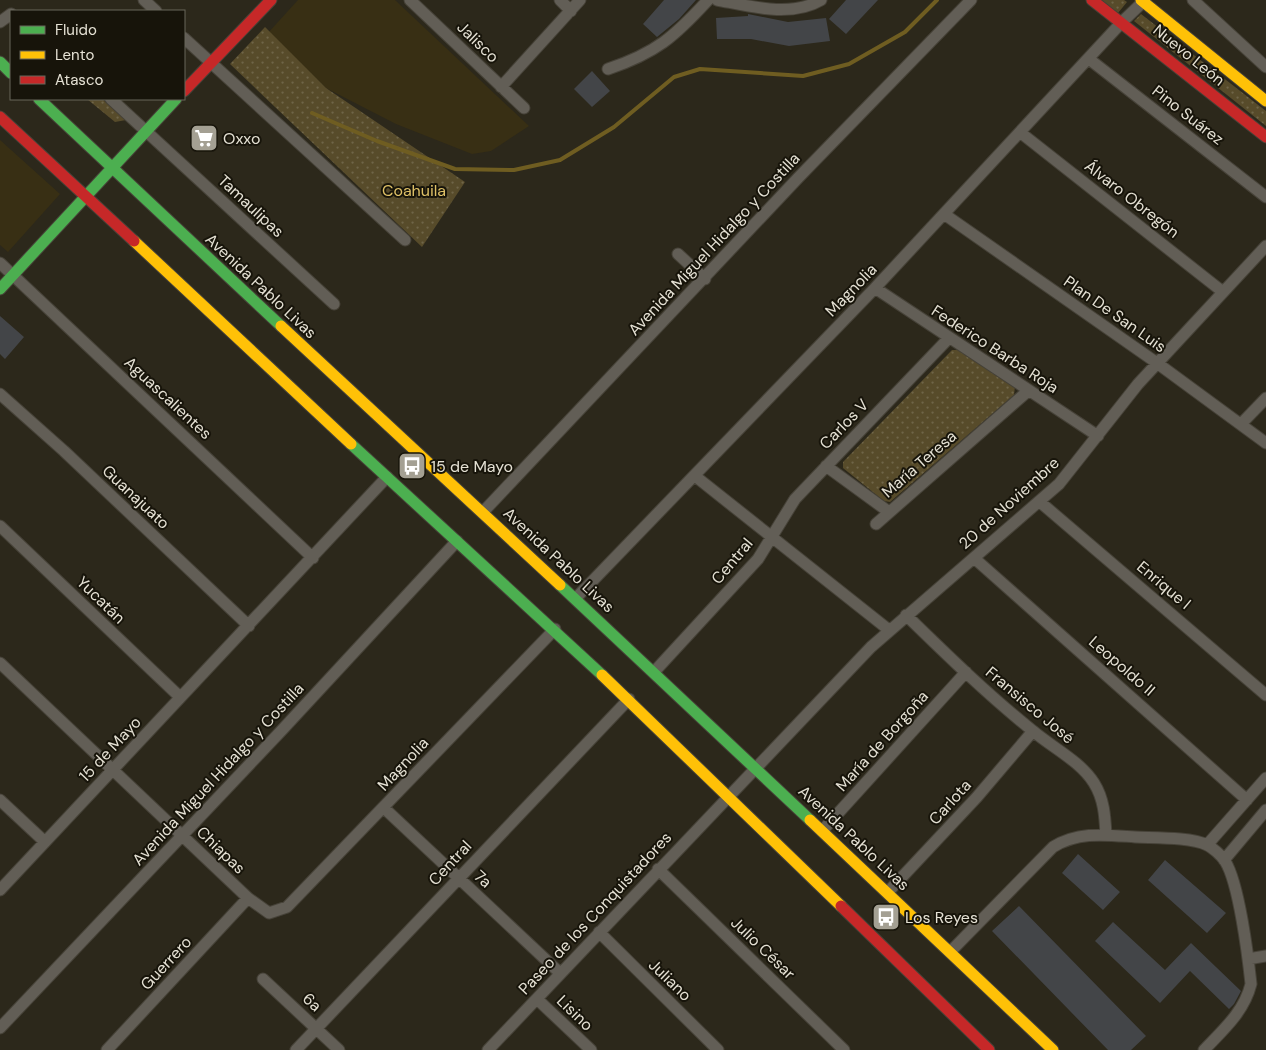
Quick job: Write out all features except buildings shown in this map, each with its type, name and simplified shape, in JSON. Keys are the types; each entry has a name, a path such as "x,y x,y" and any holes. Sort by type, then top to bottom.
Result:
{"main road":[{"path":"185,90 270,0"},
{"name":"Nuevo León","path":"1092,0 1266,137"},
{"name":"Nuevo León","path":"1143,1 1266,101"},
{"path":"0,62 10,71"},
{"name":"Avenida Pablo Livas","path":"40,100 265,312 576,598 952,951 1053,1050"},
{"path":"0,289 14,276 84,196 175,100"},
{"path":"0,117 387,477 555,629 988,1050"}],"street":[{"path":"144,0 155,10"},
{"name":"Jalisco","path":"410,0 524,108"},
{"path":"560,0 571,11"},
{"path":"501,87 580,0"},
{"path":"608,70 631,62 666,42 708,0"},
{"path":"717,0 779,9 799,9 821,0"},
{"name":"Avenida Miguel Hidalgo y Costilla","path":"483,512 705,279 798,178 970,0"},
{"path":"1193,0 1266,67"},
{"name":"Magnolia","path":"576,598 875,288 1143,1"},
{"path":"185,39 405,240"},
{"name":"Pino Suárez","path":"1090,59 1266,197"},
{"name":"Tamaulipas","path":"111,100 334,304"},
{"name":"Álvaro Obregón","path":"1021,133 1223,292"},
{"name":"Plan De San Luis","path":"944,214 1157,363 1266,443"},
{"name":"20 de Noviembre","path":"755,767 889,630 1059,484 1157,363 1266,246"},
{"path":"678,254 705,279"},
{"name":"Aguascalientes","path":"0,263 313,558"},
{"name":"Federico Barba Roja","path":"875,288 948,339 1098,436"},
{"name":"Carlos V","path":"772,536 795,499 948,339"},
{"name":"María Teresa","path":"826,466 889,512 1028,391"},
{"name":"Guanajuato","path":"0,394 64,451 249,626"},
{"path":"1241,424 1266,398"},
{"path":"695,476 889,630"},
{"name":"15 de Mayo","path":"0,890 387,477"},
{"name":"Enrique I","path":"1040,502 1266,695"},
{"path":"876,524 889,512"},
{"name":"Yucatán","path":"0,526 180,697"},
{"name":"Central","path":"654,672 758,559 772,536"},
{"name":"Avenida Miguel Hidalgo y Costilla","path":"0,1028 457,541"},
{"name":"Leopoldo II","path":"974,558 1247,800"},
{"name":"Fransisco José","path":"906,615 1033,732 1081,768 1093,781 1100,794 1104,809 1106,835"},
{"name":"Magnolia","path":"269,913 287,908 555,629"},
{"name":"Chiapas","path":"0,663 248,898 269,913"},
{"name":"María de Borgoña","path":"822,831 900,748 966,672"},
{"name":"Central","path":"296,1050 628,699"},
{"name":"Carlota","path":"888,892 977,797 1033,732"},
{"name":"Paseo de los Conquistadores","path":"488,1050 755,767"},
{"path":"1207,845 1266,778"},
{"path":"0,800 45,842"},
{"name":"7a","path":"384,808 560,973"},
{"path":"1224,860 1265,812"},
{"path":"952,951 1053,847 1066,839 1080,835 1106,835 1207,845 1224,860 1232,878 1251,984 1247,999 1236,1015 1204,1050"},
{"name":"Julio César","path":"658,869 844,1050"},
{"name":"Guerrero","path":"107,1050 248,898"},
{"name":"Juliano","path":"599,932 718,1050"},
{"path":"1248,959 1266,956"},
{"name":"6a","path":"263,979 338,1050"},
{"name":"Lisino","path":"537,999 591,1050"}],"shaded area":[{"path":"298,0 395,0 529,126 491,151 472,154 396,124 326,88 268,33"},
{"path":"0,140 60,194 8,252 0,245"}],"green space":[{"path":"1101,0 1124,0 1127,2 1118,13"},
{"path":"1141,14 1266,111 1266,126 1134,21"},
{"name":"Coahuila","path":"265,27 326,88 465,182 422,247 230,64"},
{"path":"88,100 103,100 126,120 115,122"},
{"path":"952,350 961,350 1015,386 1014,395 890,502 884,501 843,468 843,462"}],"waterway":[{"path":"312,113 377,141 455,169 514,170 560,160 614,127 674,77 700,69 803,76 849,64 905,32 937,0"}],"traffic: fast":[{"path":"0,62 10,72"},
{"path":"40,100 281,326"},
{"path":"0,289 175,100"},
{"path":"351,444 602,675"},
{"path":"560,585 810,820"}],"traffic: slow":[{"path":"1141,0 1266,101"},
{"path":"134,241 351,444"},
{"path":"281,326 560,585"},
{"path":"602,675 841,906"},
{"path":"810,820 1053,1050"}],"traffic: jam":[{"path":"185,90 271,0"},
{"path":"1092,0 1266,137"},
{"path":"0,117 134,241"},
{"path":"841,906 989,1050"}],"place":[{"name":"Oxxo","path":"204,138"},
{"name":"15 de Mayo","path":"412,466"},
{"name":"Los Reyes","path":"886,917"}]}
